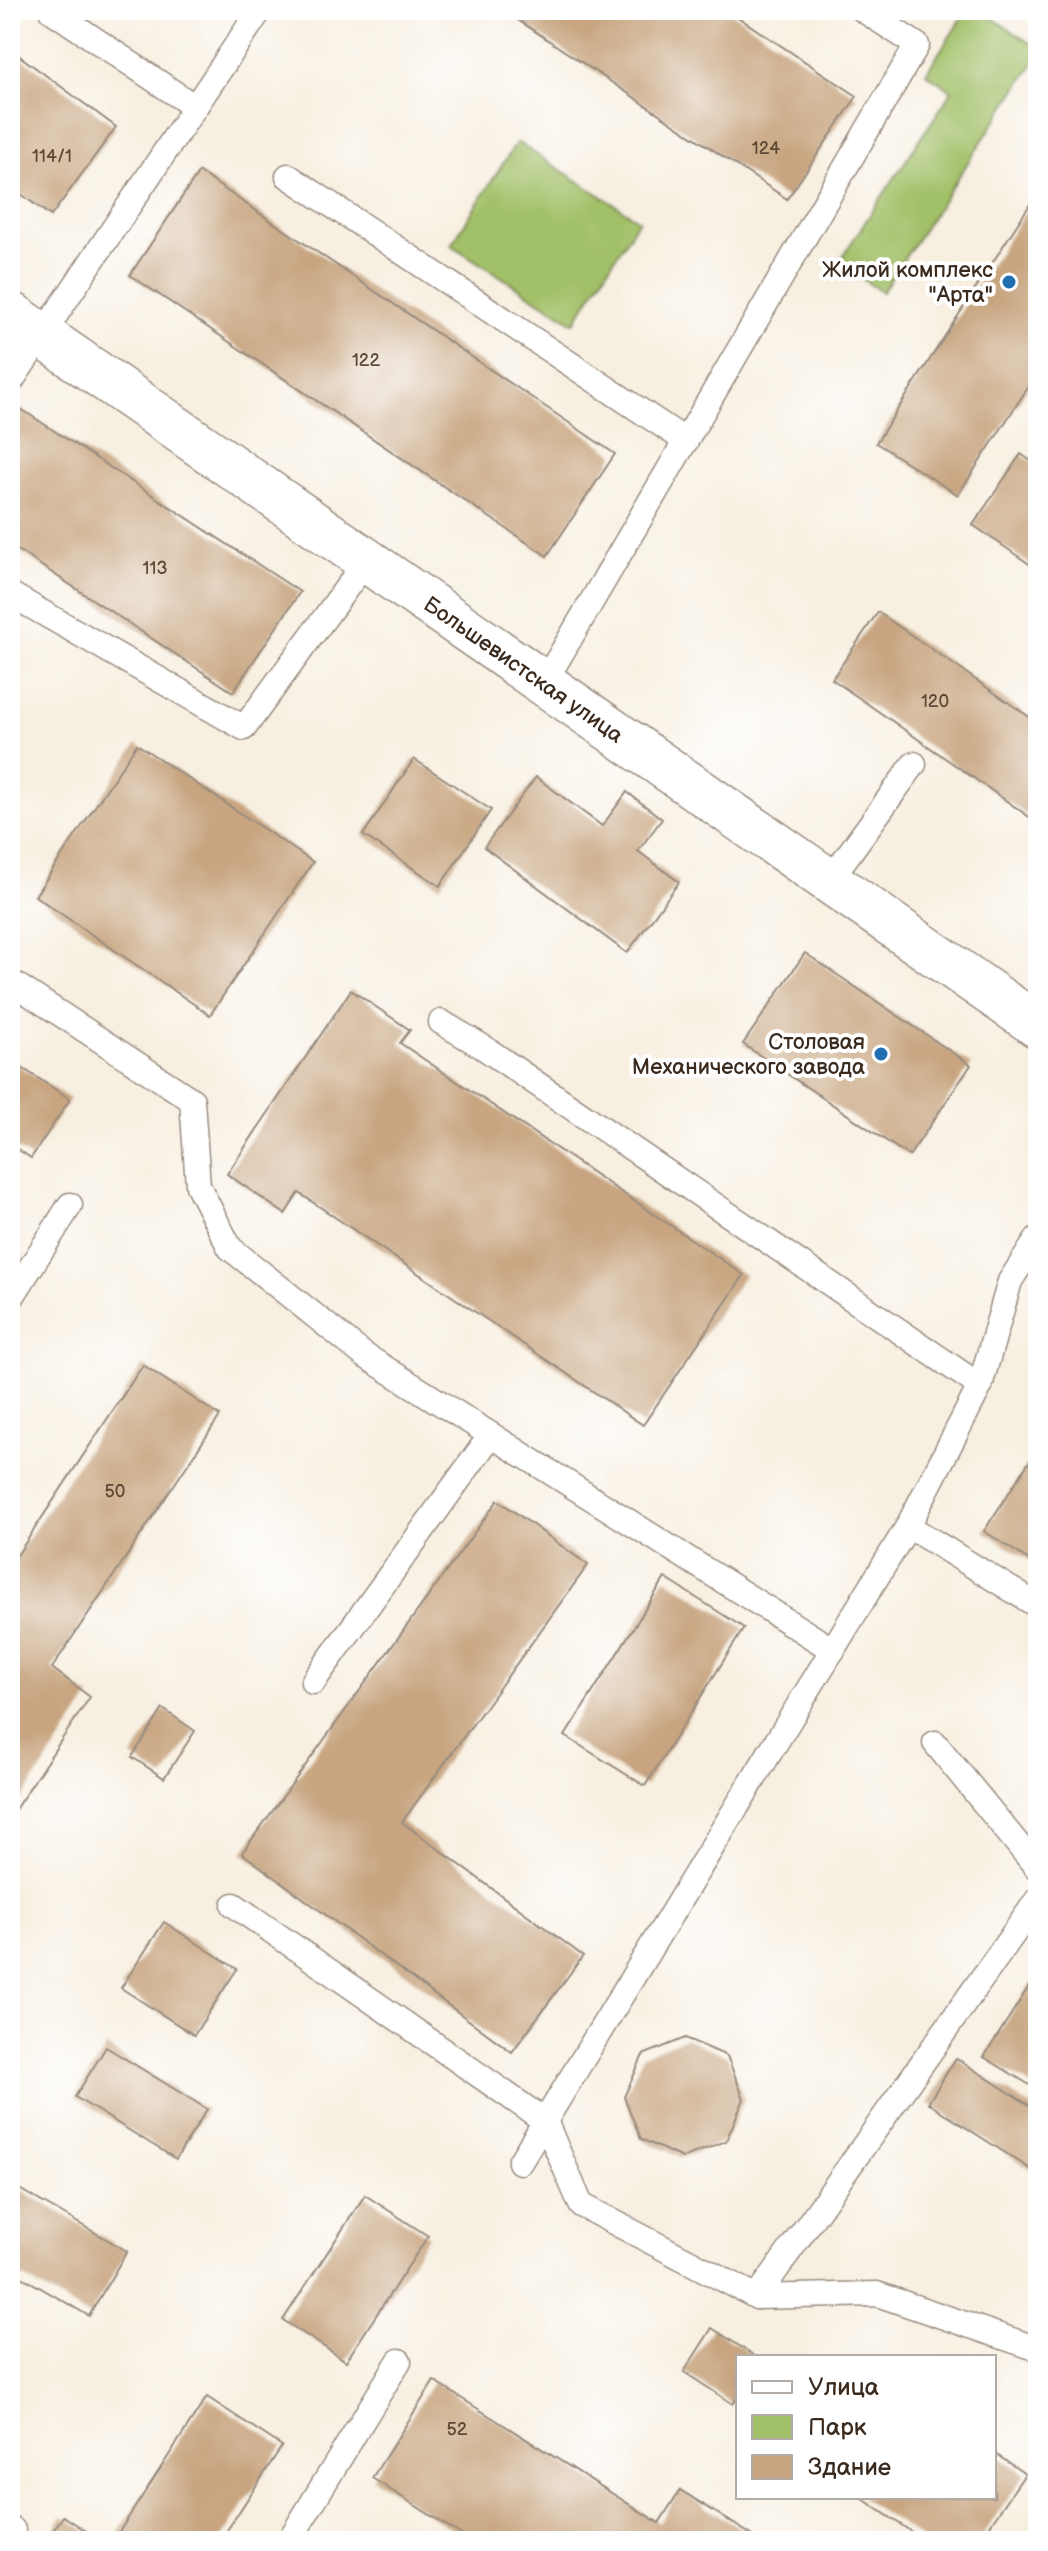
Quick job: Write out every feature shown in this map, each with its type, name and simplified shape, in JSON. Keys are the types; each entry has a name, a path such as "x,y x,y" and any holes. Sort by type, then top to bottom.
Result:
{"street":[{"name":"Большевистская улица","path":"26,324 1038,1026"}],"lane":[{"path":"51,10 195,107"},
{"path":"10,383 26,324 195,107 260,10"},
{"path":"544,683 917,45 863,10"},
{"path":"288,176 686,441"},
{"path":"10,594 244,728 367,560"},
{"path":"829,881 914,764"},
{"path":"10,981 192,1100 198,1186 230,1248 364,1355 833,1650"},
{"path":"441,1022 483,1047 980,1386"},
{"path":"10,1300 70,1205"},
{"path":"520,2162 908,1526 980,1386 1010,1281 1038,1238"},
{"path":"313,1682 491,1435"},
{"path":"908,1526 1038,1606"},
{"path":"935,1743 1038,1869"},
{"path":"757,2297 1038,1899"},
{"path":"234,1905 545,2121 581,2205 757,2297 877,2294 1038,2347"},
{"path":"289,2541 399,2361"}],"green space":[{"path":"967,10 980,10 1038,48 1038,57 882,292 838,263 952,91 926,73"},
{"path":"517,142 639,220 574,323 451,245"}],"building":[{"path":"503,10 727,10 857,96 787,199"},
{"path":"10,49 116,127 51,216 10,186"},
{"path":"199,172 615,454 547,556 130,275"},
{"name":"Жилой комплекс \"Арта\"","path":"1038,192 1038,372 958,495 876,443"},
{"path":"21,409 300,592 233,692 10,545 10,426"},
{"path":"1021,454 1038,466 1038,570 973,525"},
{"path":"878,612 1038,723 1038,823 832,679"},
{"path":"137,744 313,862 210,1015 35,896"},
{"path":"414,759 491,810 440,886 363,835"},
{"path":"536,777 602,826 627,792 662,819 638,851 679,882 627,953 484,847"},
{"path":"805,953 971,1065 909,1156 743,1044"},
{"path":"351,990 410,1030 400,1043 744,1275 643,1425 299,1193 285,1214 227,1174"},
{"path":"10,1060 70,1099 31,1158 10,1144"},
{"path":"143,1365 220,1416 52,1668 90,1697 10,1817 10,1566"},
{"path":"1038,1448 1038,1566 984,1531"},
{"path":"498,1500 588,1565 402,1822 583,1956 512,2052 242,1853"},
{"path":"665,1578 744,1628 645,1786 565,1736"},
{"path":"163,1709 195,1731 164,1778 132,1757"},
{"path":"164,1922 237,1969 194,2035 121,1988"},
{"path":"1038,1972 1038,2079 1033,2087 984,2057"},
{"path":"685,2038 727,2056 744,2099 726,2141 682,2158 641,2139 624,2097 643,2055"},
{"path":"106,2047 207,2109 176,2159 75,2097"},
{"path":"956,2058 1038,2111 1038,2174 928,2103"},
{"path":"14,2186 127,2251 89,2316 10,2270 10,2193"},
{"path":"365,2195 428,2236 346,2361 283,2320"},
{"path":"712,2328 753,2355 736,2355 736,2399 733,2404 684,2372"},
{"path":"434,2381 659,2523 680,2490 761,2541 471,2541 372,2478"},
{"path":"207,2397 282,2446 220,2541 113,2541"},
{"path":"996,2454 1025,2474 979,2541 925,2541 863,2499 996,2499"},
{"path":"63,2516 102,2541 46,2541"}],"place":[{"name":"Жилой комплекс \"Арта\"","path":"1009,282"},
{"name":"Столовая Механического завода","path":"881,1054"}]}
